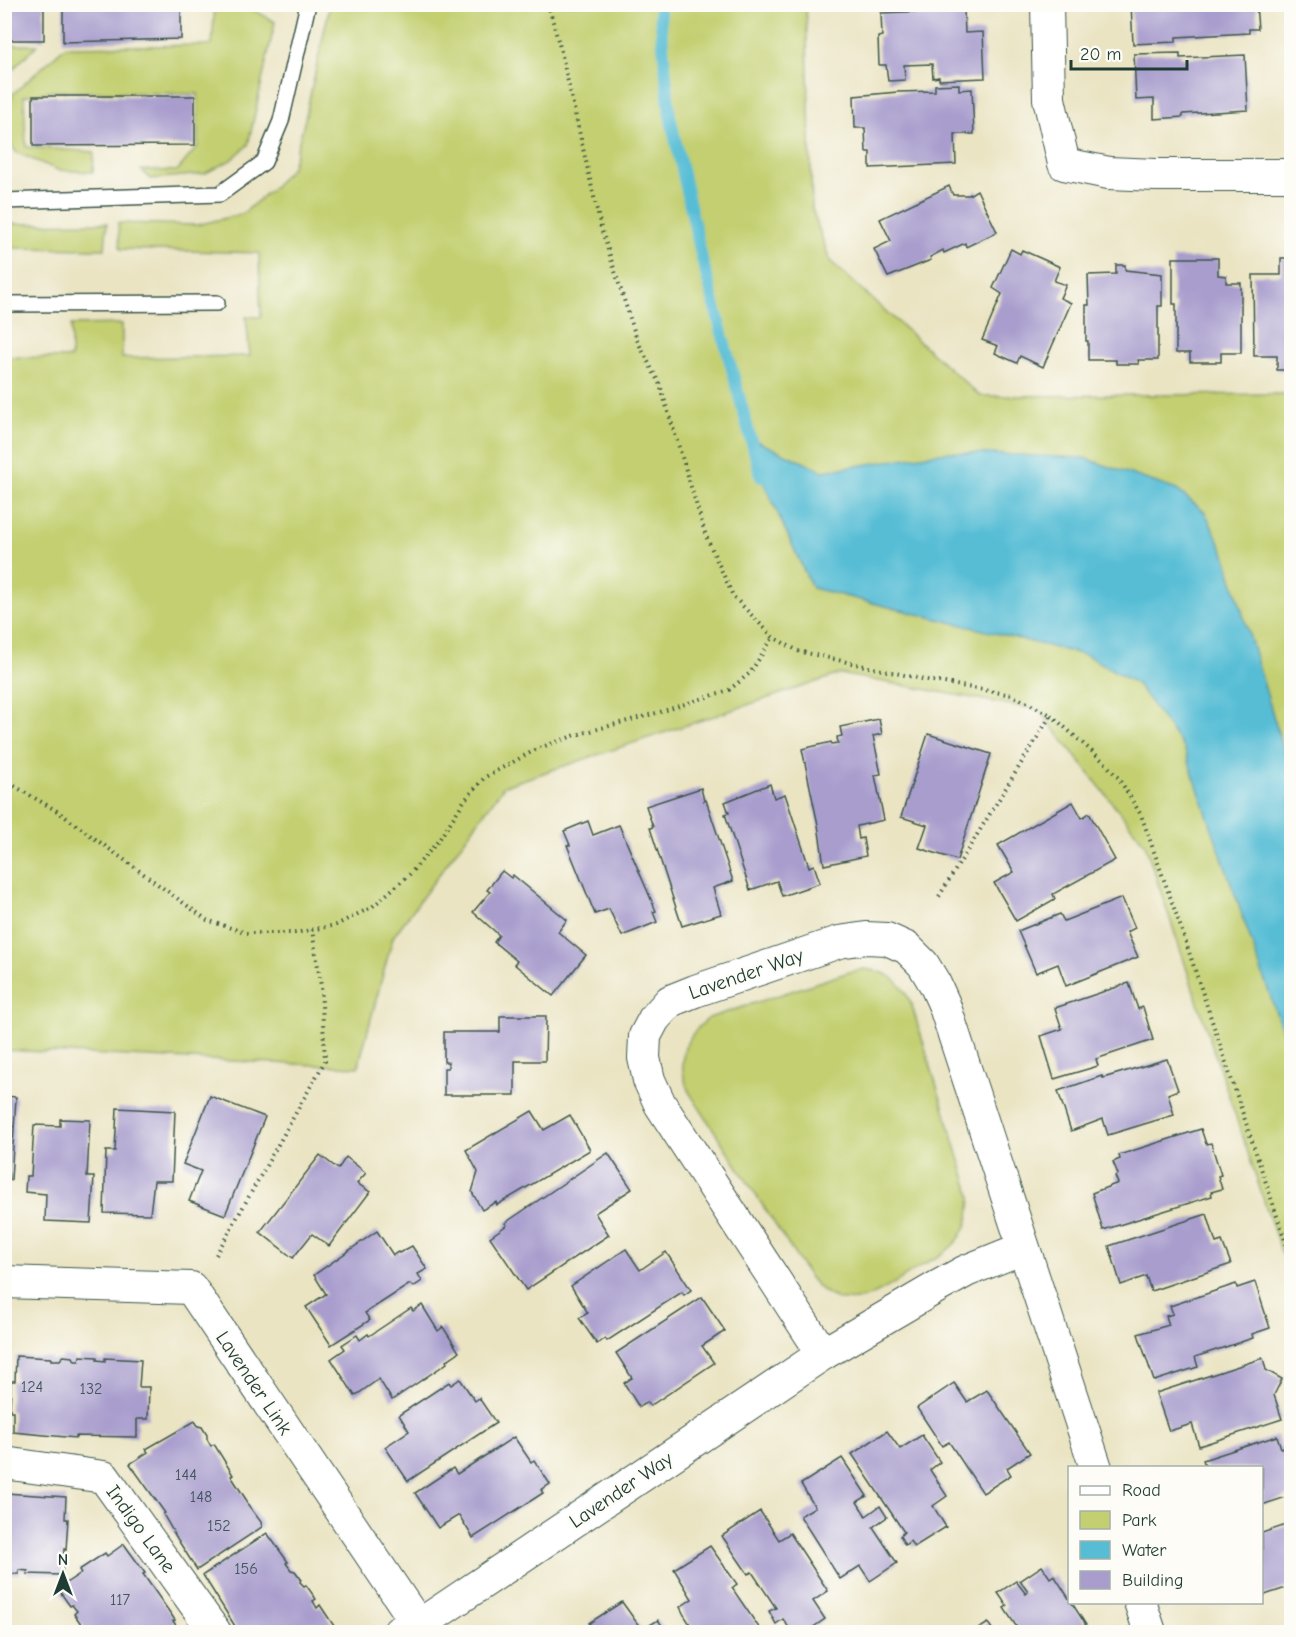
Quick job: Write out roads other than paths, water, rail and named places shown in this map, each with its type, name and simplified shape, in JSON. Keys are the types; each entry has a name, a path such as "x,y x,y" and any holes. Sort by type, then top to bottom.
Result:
{"street":[{"path":"1047,4 1049,99 1064,164 1109,173 1292,175"},
{"name":"Lavender Way","path":"823,1354 660,1104 649,1080 644,1058 645,1036 654,1019 670,1001 839,942 866,938 887,939 907,948 923,964 944,1004 1095,1466"},
{"name":"Lavender Way","path":"413,1630 823,1354 937,1287 1023,1248"},
{"name":"Lavender Link","path":"4,1282 191,1288 413,1630"},
{"name":"Indigo Lane","path":"4,1463 104,1477 215,1632"},
{"path":"1141,1604 1150,1632"}],"lane":[{"path":"4,201 220,194 264,162 281,121 308,4"},
{"path":"4,304 217,303"}],"water":[{"path":"750,438 823,471 947,452 1084,458 1177,490 1205,512 1225,554 1291,775 1291,1056 1184,748 1137,684 1088,656 812,588 761,477"}],"waterway":[{"path":"659,4 670,116 702,259 761,477"}]}
